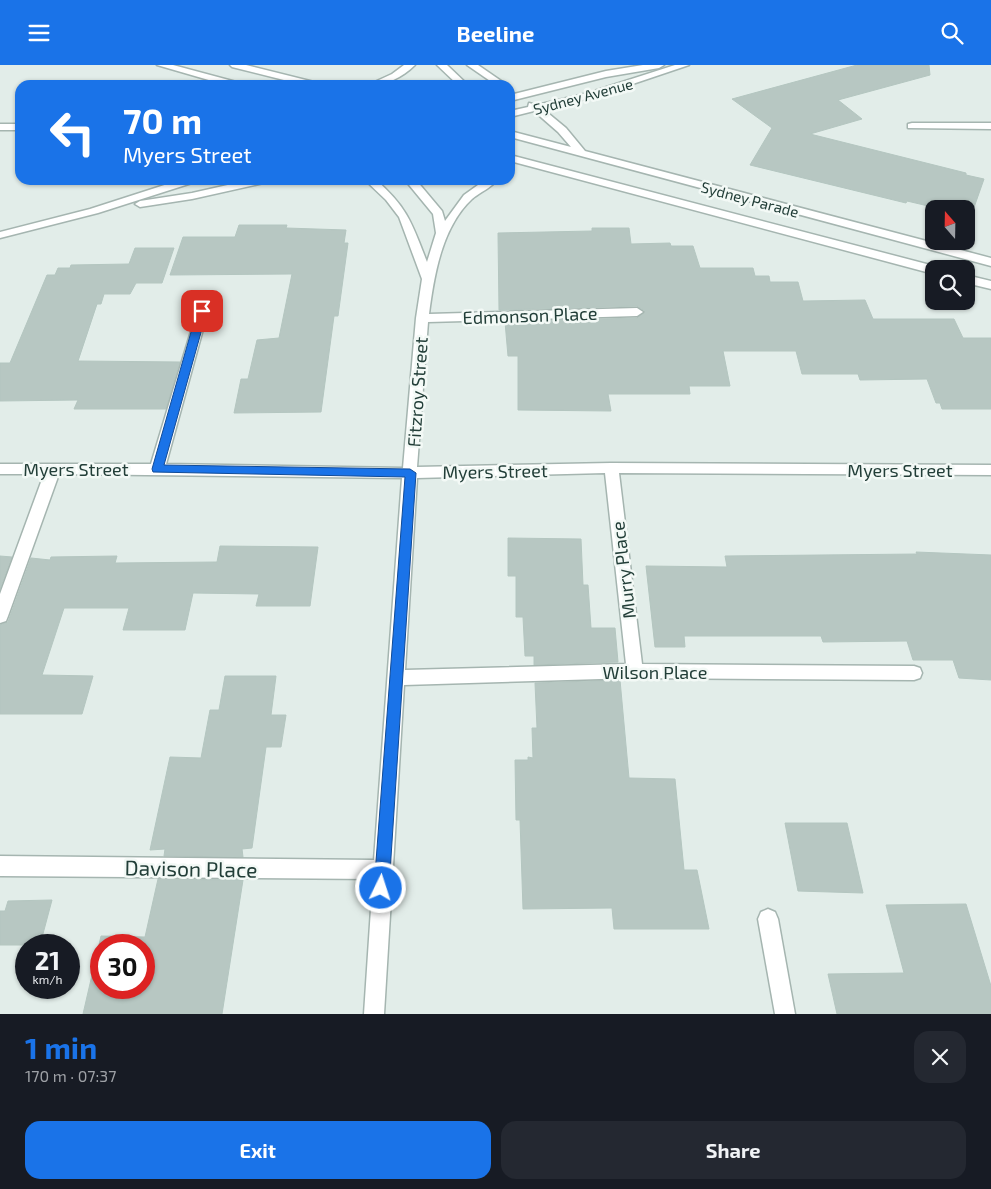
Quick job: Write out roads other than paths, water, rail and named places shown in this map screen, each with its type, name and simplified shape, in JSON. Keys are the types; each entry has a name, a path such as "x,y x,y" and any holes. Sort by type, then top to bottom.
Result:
{"street":[{"path":"162,65 218,80"},
{"path":"235,65 295,80"},
{"path":"385,80 395,76 410,65"},
{"path":"442,65 458,80"},
{"path":"472,65 494,80"},
{"name":"Sydney Avenue","path":"515,95 606,74 659,65"},
{"name":"Sydney Avenue","path":"515,113 591,95 684,65"},
{"path":"515,96 538,108 562,130 582,154"},
{"path":"912,126 991,126"},
{"path":"0,127 15,127"},
{"name":"Sydney Parade","path":"515,135 991,262"},
{"name":"Sydney Parade","path":"515,159 925,268"},
{"path":"515,169 528,163"},
{"path":"0,235 94,211 175,185"},
{"path":"94,211 185,197 241,185"},
{"name":"Fitzroy Street","path":"376,185 390,198 404,217 428,279"},
{"path":"415,185 438,213 442,233"},
{"name":"Fitzroy Street","path":"374,1014 382,870 422,318 428,279 442,233 464,201 484,185"},
{"path":"975,281 991,285"},
{"path":"157,469 202,311"},
{"name":"Edmonson Place","path":"422,318 638,312"},
{"name":"Myers Street","path":"0,469 157,469 410,473 611,468 991,470"},
{"name":"Murry Place","path":"611,468 635,671"},
{"path":"0,616 53,469"},
{"name":"Wilson Place","path":"396,678 635,671 914,673"},
{"name":"Davison Place","path":"0,866 382,870"},
{"path":"768,919 785,1014"}]}
